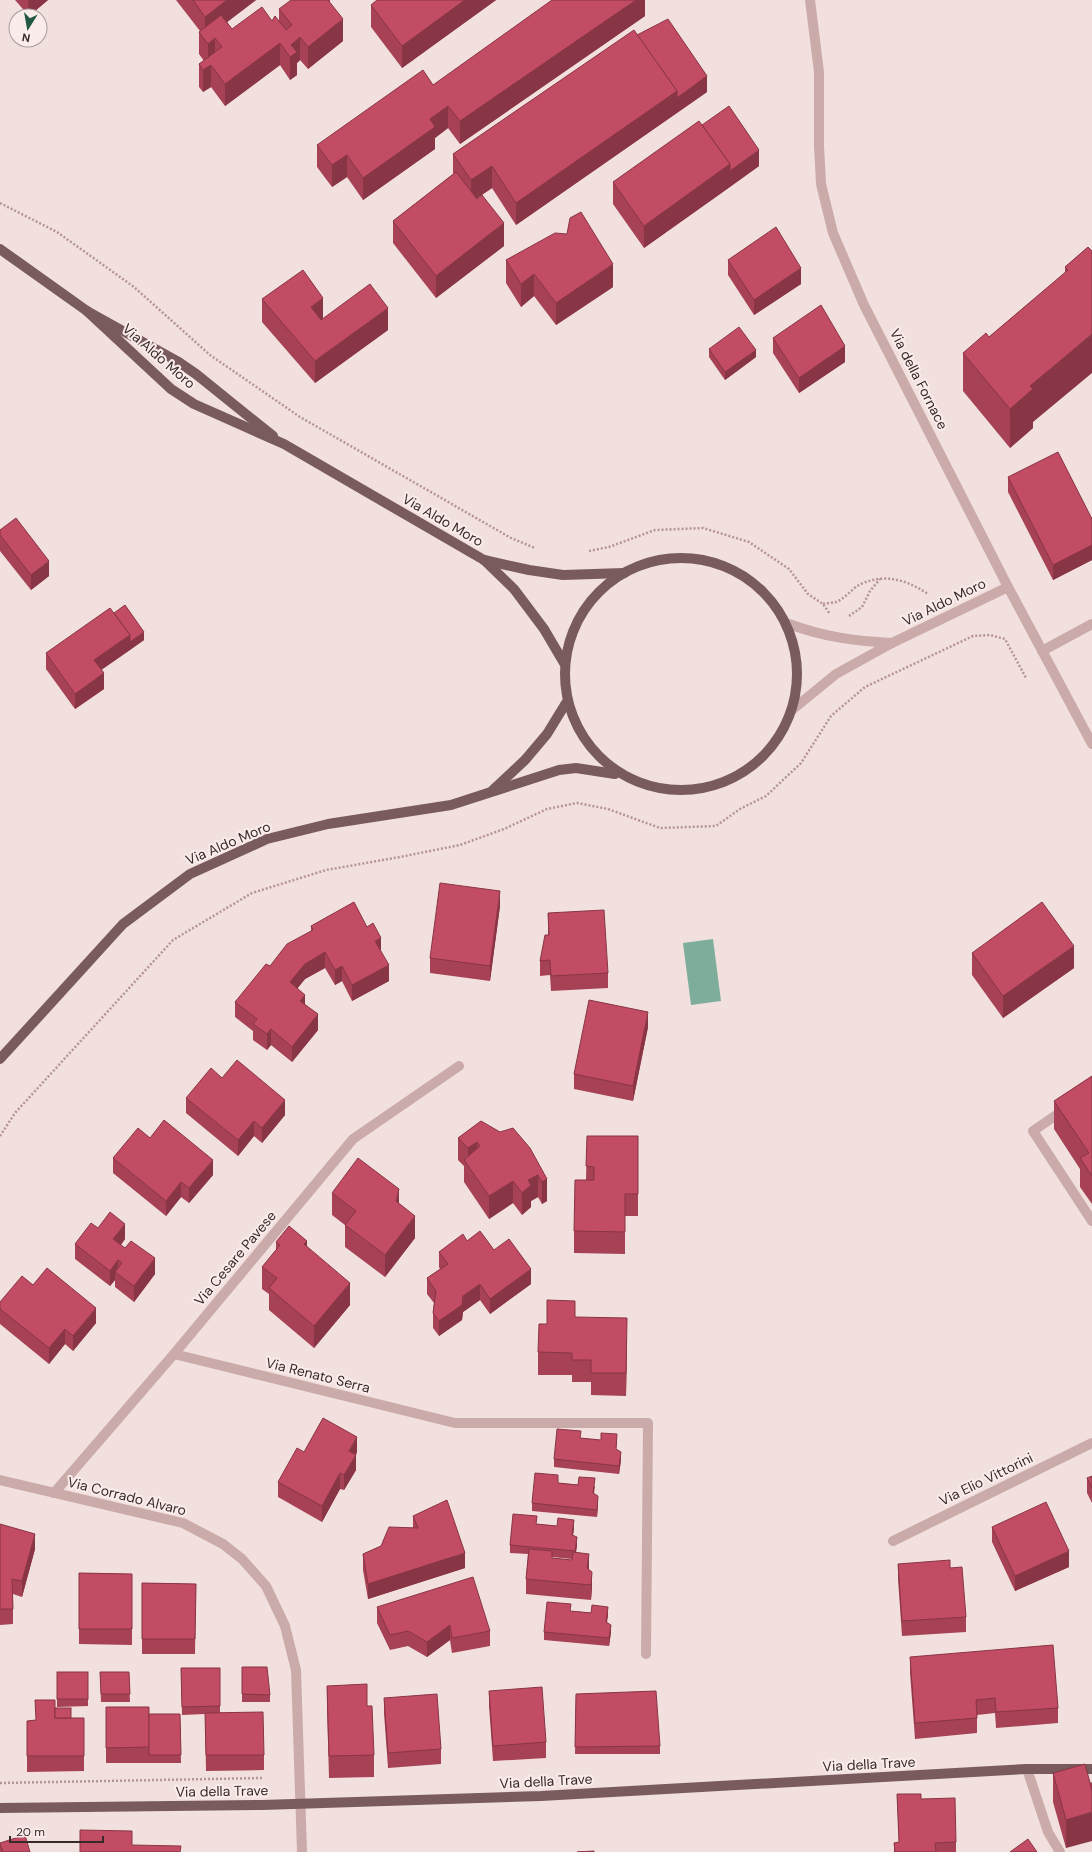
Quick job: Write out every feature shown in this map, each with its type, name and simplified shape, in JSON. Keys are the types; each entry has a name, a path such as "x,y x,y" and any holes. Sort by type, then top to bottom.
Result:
{"main road":[{"name":"Via Aldo Moro","path":"0,249 87,311 177,361 196,374 284,444"},
{"name":"Via Aldo Moro","path":"87,311 171,390 194,404 284,444 484,560 514,589 544,629 564,663"},
{"name":"Via Aldo Moro","path":"0,1059 123,924 190,874 267,839 328,824 451,806 559,770 576,768 616,774 665,788 709,787 744,772 774,744 792,710 799,666 789,624 768,591 736,569 699,559 684,559 660,560 624,573 563,575 529,570 484,560"},
{"name":"Via Aldo Moro","path":"616,774 595,757 577,735 566,703 564,663 574,628 595,597 624,573"},
{"name":"Via Aldo Moro","path":"490,793 525,760 547,734 566,703"},
{"name":"Via della Trave","path":"0,1808 300,1804 541,1796 1027,1769 1092,1769"}],"street":[{"name":"Via della Fornace","path":"810,0 819,72 819,146 821,184 833,233 864,304 1008,587 1092,744"},
{"name":"Via Aldo Moro","path":"792,710 836,674 892,643 1008,587"},
{"name":"Via Aldo Moro","path":"789,624 814,633 851,640 892,643"},
{"path":"1042,651 1092,624"},
{"name":"Via Cesare Pavese","path":"54,1493 174,1354 354,1139 459,1066"},
{"path":"1072,1105 1033,1131 1092,1222"},
{"name":"Via Renato Serra","path":"174,1354 455,1423 648,1423 646,1654"},
{"name":"Via Elio Vittorini","path":"893,1541 1092,1443"},
{"name":"Via Corrado Alvaro","path":"0,1480 183,1523 223,1544 242,1559 266,1586 285,1626 296,1670 302,1852"},
{"path":"1027,1769 1048,1832 1060,1852"}],"path":[{"path":"0,203 57,232 70,241 134,287 210,355 300,417 511,538 537,548"},
{"path":"581,552 609,547 655,530 703,528 749,542 789,569 808,594 823,604 831,616"},
{"path":"823,604 836,602 860,584 880,579 898,579 914,585 928,594"},
{"path":"844,617 849,616 862,607 870,591 880,579"},
{"path":"0,1136 15,1113 173,940 252,893 326,870 400,858 460,845 504,829 547,809 577,803 608,809 660,828 716,826 740,809 766,796 801,763 831,716 865,687 973,636 990,635 1005,640 1026,678"},
{"path":"0,1783 262,1778"}],"shaded area":[{"path":"713,939 721,1001 691,1005 683,943"}],"building":[{"path":"193,0 227,0 205,17"},
{"path":"291,0 328,0 343,19 308,47 300,37 291,45 297,52 290,57 280,43 225,84 211,65 203,70 199,64 222,47 215,38 208,44 199,32 221,15 232,29 262,7 272,21 275,16 286,30 292,25 279,9"},
{"path":"377,0 465,0 402,46 371,5"},
{"path":"552,0 636,0 460,121 448,106 430,119 435,127 363,178 347,155 332,165 317,145 423,70 433,85"},
{"path":"668,19 707,76 677,98 677,91 637,35"},
{"path":"634,30 677,91 516,203 492,166 471,180 453,154"},
{"path":"729,106 759,150 730,171 730,164 702,125"},
{"path":"699,121 730,164 644,226 613,182"},
{"path":"456,172 477,199 482,195 504,223 436,276 393,221"},
{"path":"581,212 613,264 556,303 534,274 521,284 506,260 555,233 567,234 570,218"},
{"path":"776,227 801,268 754,300 728,260"},
{"path":"1088,247 1092,251 1092,334 1030,386 1033,389 1010,409 963,353 986,333 989,337 1068,270 1065,267"},
{"path":"303,270 323,298 311,307 321,320 370,284 388,308 315,361 262,299"},
{"path":"821,305 845,346 799,378 773,338"},
{"path":"739,327 756,350 725,372 709,349"},
{"path":"1058,452 1092,519 1092,545 1053,565 1008,477"},
{"path":"16,518 49,561 31,575 0,535 0,530"},
{"path":"125,605 144,632 130,642 130,635 114,613"},
{"path":"110,608 130,635 94,660 104,673 75,694 46,653"},
{"path":"440,883 500,891 490,966 430,958"},
{"path":"354,902 367,927 373,923 381,938 375,941 389,965 352,985 342,966 335,970 325,952 305,964 290,982 305,995 300,1001 318,1014 292,1047 271,1029 267,1034 253,1024 257,1019 235,1002 266,964 270,966 287,944 313,930 311,926"},
{"path":"1042,902 1074,946 1003,996 972,953"},
{"path":"604,910 608,973 551,976 550,960 540,961 545,935 549,935 548,913"},
{"path":"589,1000 648,1012 633,1086 574,1074"},
{"path":"237,1060 285,1100 262,1128 254,1121 238,1140 186,1098 211,1068 222,1078"},
{"path":"1092,1076 1092,1176 1080,1158 1089,1153 1054,1101"},
{"path":"164,1120 213,1160 189,1188 181,1182 166,1201 113,1158 138,1128 150,1138"},
{"path":"481,1121 500,1132 513,1128 530,1148 547,1179 542,1182 538,1175 528,1180 531,1185 522,1193 513,1181 489,1196 464,1160 480,1146 477,1142 468,1148 458,1138"},
{"path":"587,1136 638,1136 638,1194 625,1194 625,1232 574,1231 575,1180 594,1180 594,1167 586,1166"},
{"path":"358,1158 399,1189 396,1201 415,1216 385,1255 345,1225 356,1211 332,1193"},
{"path":"110,1212 125,1224 113,1239 125,1248 131,1241 155,1258 134,1286 115,1272 122,1263 118,1260 110,1271 75,1244 91,1223 98,1228"},
{"path":"289,1226 307,1241 304,1244 350,1283 314,1326 269,1288 277,1278 262,1267 280,1245 276,1242"},
{"path":"480,1231 494,1250 509,1239 531,1269 490,1299 480,1284 463,1296 462,1305 439,1321 433,1313 436,1291 427,1278 448,1264 439,1252 463,1234 467,1241"},
{"path":"47,1268 96,1308 73,1336 65,1329 49,1348 0,1309 0,1302 22,1276 33,1285"},
{"path":"547,1300 575,1301 575,1317 627,1318 626,1373 591,1373 591,1360 572,1360 572,1353 538,1352 539,1324 547,1324"},
{"path":"323,1418 357,1437 349,1451 356,1455 344,1475 340,1473 322,1506 278,1482 297,1448 304,1452"},
{"path":"557,1429 581,1431 580,1438 601,1440 601,1433 617,1434 616,1449 621,1452 619,1466 554,1459"},
{"path":"535,1473 558,1475 558,1483 578,1485 579,1477 595,1478 593,1493 598,1496 597,1510 532,1503"},
{"path":"1092,1476 1092,1488 1087,1478"},
{"path":"447,1500 465,1553 368,1584 363,1554 381,1546 389,1527 418,1528 413,1516"},
{"path":"1046,1502 1069,1551 1015,1576 992,1527"},
{"path":"513,1514 537,1516 536,1524 557,1526 558,1518 574,1520 572,1535 577,1537 575,1551 510,1545"},
{"path":"0,1524 35,1534 22,1581 12,1579 13,1609 0,1609"},
{"path":"529,1549 552,1551 552,1558 572,1560 573,1552 589,1554 587,1568 592,1572 591,1585 526,1579"},
{"path":"950,1560 950,1568 962,1567 966,1617 902,1621 898,1564"},
{"path":"79,1573 132,1574 132,1629 79,1629"},
{"path":"473,1577 490,1631 452,1638 450,1625 427,1642 408,1631 390,1635 377,1607"},
{"path":"142,1583 196,1584 195,1639 142,1639"},
{"path":"547,1602 571,1604 570,1611 591,1613 592,1605 608,1607 606,1622 611,1625 609,1638 544,1632"},
{"path":"1053,1645 1058,1708 996,1712 995,1698 976,1700 977,1718 915,1723 910,1657"},
{"path":"242,1667 267,1667 270,1695 242,1694"},
{"path":"181,1668 220,1668 220,1706 182,1707"},
{"path":"57,1672 88,1672 88,1699 57,1699"},
{"path":"100,1672 129,1672 130,1694 101,1694"},
{"path":"367,1684 367,1706 372,1706 374,1755 329,1756 327,1686"},
{"path":"542,1687 546,1742 493,1746 489,1691"},
{"path":"656,1691 660,1746 575,1747 576,1694"},
{"path":"437,1694 441,1749 388,1753 384,1698"},
{"path":"35,1700 55,1700 55,1718 84,1718 84,1756 27,1756 27,1721 36,1720"},
{"path":"106,1707 149,1707 149,1747 106,1748"},
{"path":"55,1708 71,1708 71,1718 55,1718"},
{"path":"263,1712 264,1755 206,1755 205,1713"},
{"path":"149,1714 180,1714 181,1755 149,1755"},
{"path":"1085,1764 1092,1790 1092,1812 1066,1820 1053,1773"},
{"path":"897,1794 921,1794 921,1799 955,1798 956,1842 935,1843 936,1852 895,1852 894,1843 899,1842"},
{"path":"80,1830 132,1831 132,1845 181,1846 180,1852 80,1852"},
{"path":"25,1835 30,1852 3,1852 0,1843"},
{"path":"1028,1839 1037,1852 1010,1852"}]}
